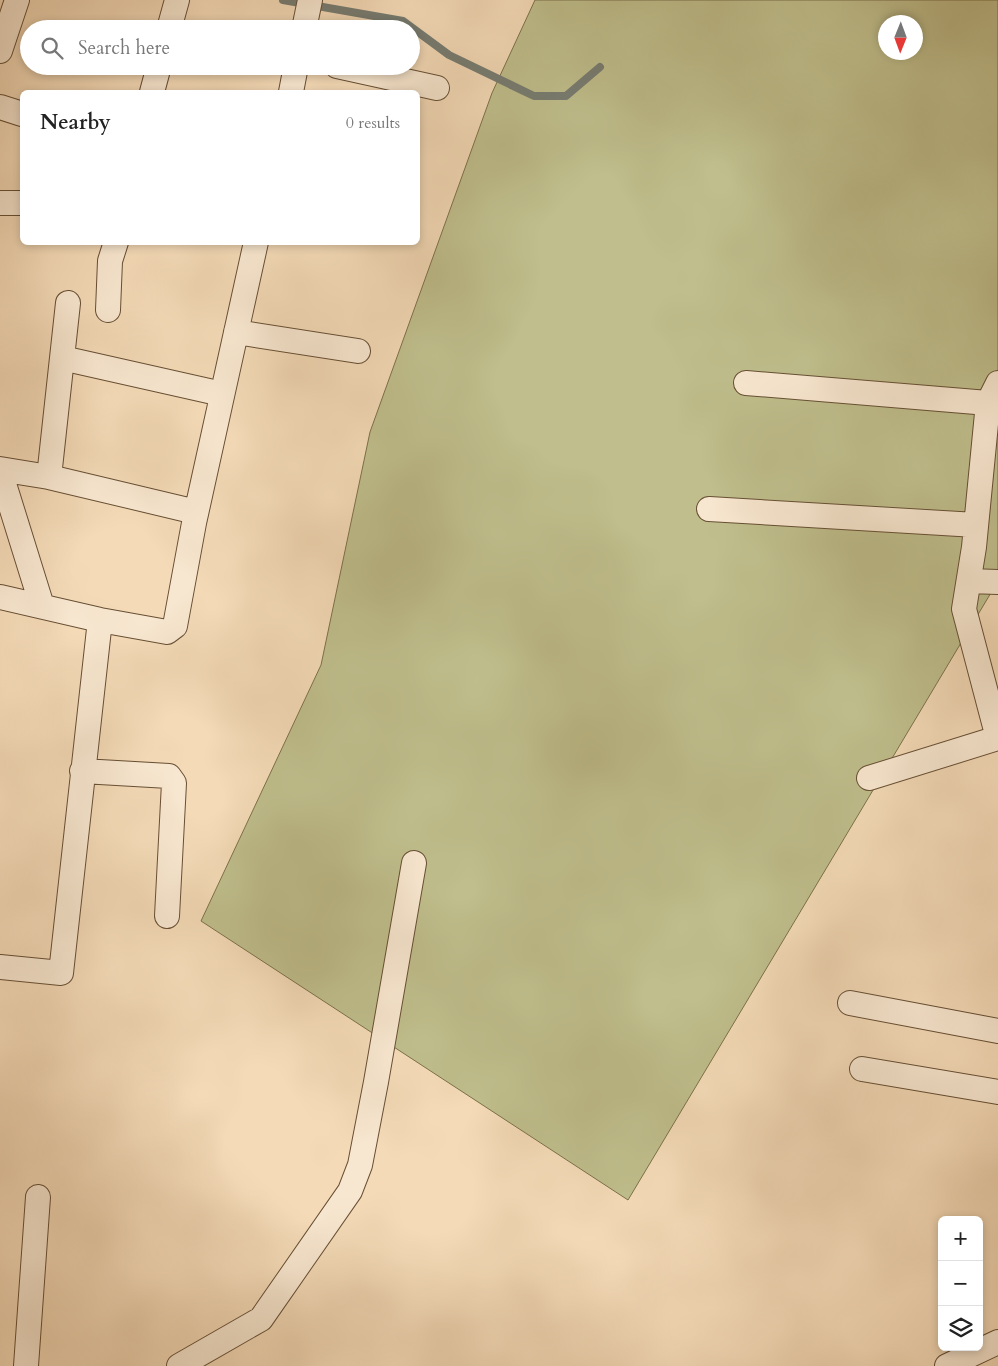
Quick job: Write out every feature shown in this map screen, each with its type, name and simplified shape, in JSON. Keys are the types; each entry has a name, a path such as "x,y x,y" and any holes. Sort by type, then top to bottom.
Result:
{"street":[{"path":"0,48 17,0"},
{"path":"171,20 177,0"},
{"path":"153,90 157,75"},
{"path":"291,90 294,75"},
{"path":"378,75 437,88"},
{"path":"0,107 20,113"},
{"path":"0,203 20,204"},
{"path":"108,310 110,262 115,245"},
{"path":"0,597 100,620 168,632 175,626 196,512 255,245"},
{"path":"49,477 68,303"},
{"path":"236,332 358,351"},
{"path":"62,358 222,394"},
{"path":"746,383 993,393 991,452 976,525 964,609 997,727 869,778"},
{"path":"42,606 0,470 49,477 196,512"},
{"path":"709,509 976,525"},
{"path":"969,581 998,582"},
{"path":"0,967 61,973 100,620"},
{"path":"82,771 169,776 174,783 167,916"},
{"path":"179,1366 261,1319 350,1191 360,1165 375,1091 414,863"},
{"path":"850,1003 998,1031"},
{"path":"862,1069 998,1092"},
{"path":"26,1366 38,1197"},
{"path":"947,1366 998,1342"}],"shaded area":[{"path":"535,0 998,0 998,581 628,1200 201,921 321,665 370,432 492,93"}],"waterway":[{"path":"283,0 397,20"},
{"path":"420,34 449,55 534,96 566,96 600,67"}]}
